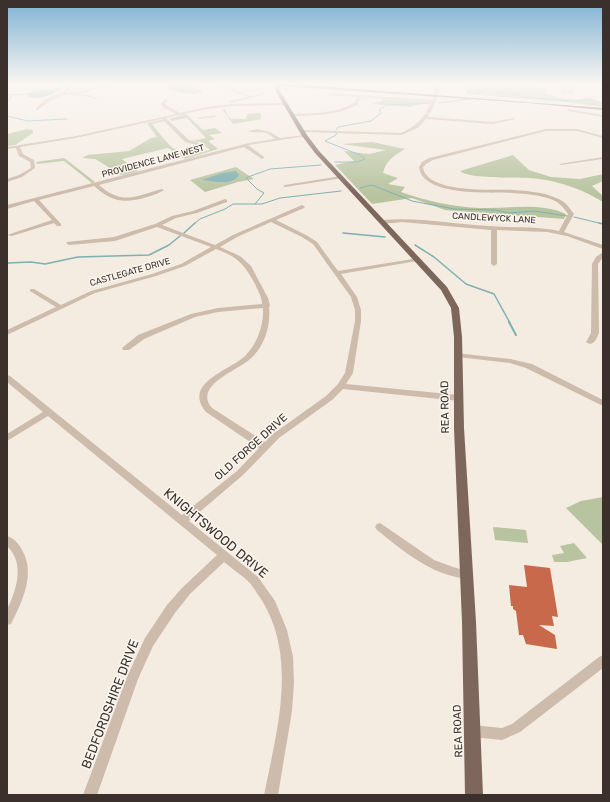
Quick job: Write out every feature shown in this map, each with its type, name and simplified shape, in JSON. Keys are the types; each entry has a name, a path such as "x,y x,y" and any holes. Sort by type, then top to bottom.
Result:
{"main road":[{"name":"REA ROAD","path":"295,120 304,134 340,177 444,289 453,304 456,316 458,355 474,795"}],"street":[{"path":"7,148 76,137 147,120"},
{"path":"166,120 187,141 197,144"},
{"name":"PROVIDENCE LANE WEST","path":"7,207 245,145 304,134 341,131 400,135 414,128 423,120"},
{"path":"457,120 490,123 505,120"},
{"path":"561,232 571,214 566,206 558,201 547,196 530,193 471,191 446,187 426,178 422,174 421,167 424,163 431,159 537,131 571,129 603,137"},
{"path":"250,131 259,130 270,132 278,139"},
{"path":"245,145 262,158"},
{"path":"7,181 27,173 33,168 32,161 21,155 18,147"},
{"path":"561,164 573,161 603,158"},
{"path":"285,186 340,177"},
{"path":"95,184 108,195 117,198 137,198 162,190"},
{"path":"10,235 57,223 35,200"},
{"path":"68,243 115,239 157,225 174,217 195,212 225,201"},
{"name":"CASTLEGATE DRIVE","path":"7,333 100,289 154,276 175,269 235,236 302,206"},
{"name":"OLD FORGE DRIVE","path":"182,521 240,473 265,447 288,427 329,398 341,386 348,373 358,310 352,293 314,243 304,236 271,220"},
{"name":"CANDLEWYCK LANE","path":"382,222 402,220 494,229 561,232 603,247"},
{"path":"157,225 231,253 246,264 265,298 268,317 259,344 254,351 238,365 209,383 203,396 204,404 209,410 265,447"},
{"path":"494,229 494,264"},
{"path":"590,342 595,333 595,264 598,258 603,254"},
{"path":"337,273 417,259"},
{"path":"32,290 60,307"},
{"path":"126,348 141,336 194,315 212,311 267,306"},
{"path":"458,355 510,361 530,366 603,403"},
{"name":"KNIGHTSWOOD DRIVE","path":"7,378 224,555 254,580 263,591 279,621 286,642 288,662 288,687 271,795"},
{"path":"341,386 459,398"},
{"path":"7,438 49,412"},
{"path":"380,528 427,563 452,572 467,575"},
{"path":"7,540 18,550 22,558 23,575 19,597 7,620"},
{"name":"BEDFORDSHIRE DRIVE","path":"90,795 133,677 149,642 171,609 186,591 224,555"},
{"path":"472,731 502,734 516,728 603,661"}],"green space":[{"path":"159,120 166,121 152,124 170,146 176,150 189,153 210,150 201,142 191,141 206,138 189,120 193,120 203,130 215,128 222,133 209,135 215,139 208,141 218,149 185,159 168,148 122,159 138,171 123,175 116,174 107,166 95,159 82,158 88,155 129,151 151,138 157,137 147,123"},
{"path":"230,120 253,120 233,124"},
{"path":"27,129 33,130 33,133 15,145 7,146 7,134"},
{"path":"372,142 405,149 389,161 384,168 383,173 398,178 388,184 405,187 401,192 430,201 450,205 480,208 534,207 556,210 566,214 564,219 445,210 412,198 372,204 335,165 354,161 344,151 369,154 386,150 341,144"},
{"path":"513,155 529,170 551,177 580,179 603,174 603,181 592,186 603,196 603,202 580,190 548,180 474,176 460,171"},
{"path":"64,158 95,182 92,183 64,161 37,164 36,162"},
{"path":"236,167 254,179 238,182 205,192 190,180"},
{"path":"603,497 603,545 566,508 581,501"},
{"path":"493,527 526,530 528,543 495,540"},
{"path":"574,543 587,558 567,562 554,562 552,555 564,553 560,546"}],"water":[{"path":"236,171 239,175 232,181 217,182 202,180 222,173"}],"building":[{"path":"524,565 550,568 558,617 552,616 554,626 539,625 555,635 557,649 526,644 523,635 519,635 516,611 513,609 513,606 511,606 509,585 527,587"}],"waterway":[{"path":"26,120 39,120"},
{"path":"336,130 338,127 372,120"},
{"path":"335,162 358,162 365,159 360,155 325,141 336,135 337,132"},
{"path":"255,204 264,193 257,189 246,178 270,169 321,165"},
{"path":"360,188 372,185 412,201 454,209 495,210 509,213 534,211 567,216"},
{"path":"255,204 262,204 280,198 341,191"},
{"path":"194,224 200,219 225,209 233,204 255,204"},
{"path":"574,217 603,224 599,223"},
{"path":"184,233 195,223"},
{"path":"343,233 385,237"},
{"path":"7,263 31,262 45,264 78,257 149,255 169,245 180,236"},
{"path":"415,245 434,257 466,284 494,294 510,323"},
{"path":"509,322 516,335"}]}
